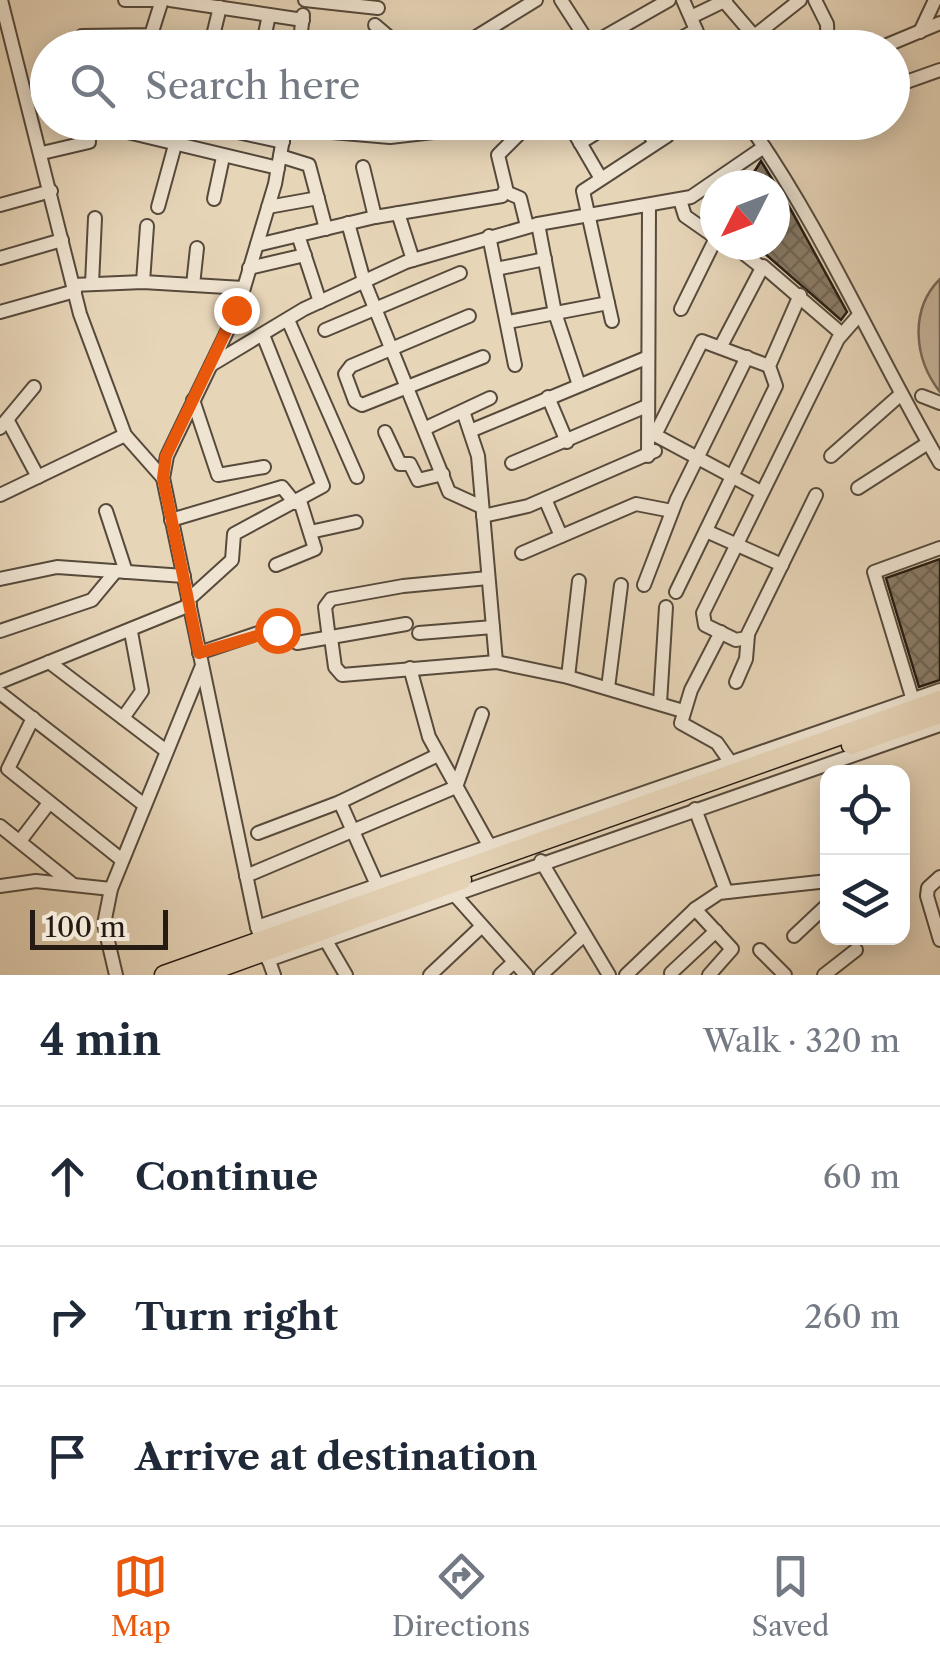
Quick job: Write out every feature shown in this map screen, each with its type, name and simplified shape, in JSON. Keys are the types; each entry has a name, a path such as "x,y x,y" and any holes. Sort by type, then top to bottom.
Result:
{"highway":[{"path":"200,975 262,944 915,705 940,700"},
{"path":"164,975 940,714"}],"street":[{"path":"1,0 30,104"},
{"path":"125,0 220,7 245,5 303,20"},
{"path":"155,30 165,0"},
{"path":"302,30 305,0 378,8"},
{"path":"487,30 536,0"},
{"path":"615,30 670,0"},
{"path":"683,0 696,30"},
{"path":"762,30 800,0"},
{"path":"815,0 827,30"},
{"path":"920,32 934,0"},
{"path":"566,2 580,30"},
{"path":"686,30 720,2 748,30"},
{"path":"214,30 220,7"},
{"path":"265,30 268,14"},
{"path":"910,36 940,24"},
{"path":"375,25 381,30"},
{"path":"0,55 16,46"},
{"path":"910,81 940,70"},
{"path":"39,140 74,288 126,435 163,478"},
{"path":"42,153 89,140"},
{"path":"164,140 223,157 282,143 308,162 326,229"},
{"path":"506,192 498,154 512,140"},
{"path":"578,140 600,177"},
{"path":"580,143 585,140"},
{"path":"612,321 584,188 661,140"},
{"path":"760,140 808,212 900,395 940,462"},
{"path":"274,975 262,944 246,876 163,478 166,456 243,288 268,208 282,143"},
{"path":"158,207 175,145"},
{"path":"209,366 320,302 413,260 533,225 680,200 708,188 764,147"},
{"path":"214,199 223,157"},
{"path":"363,167 375,217"},
{"path":"0,205 51,191"},
{"path":"256,245 375,217 497,198 506,192"},
{"path":"506,192 520,198 533,225 545,259 554,313 579,385"},
{"path":"268,208 318,198"},
{"path":"680,200 685,216 700,228"},
{"path":"648,456 649,206"},
{"path":"398,214 413,260"},
{"path":"92,284 95,218"},
{"path":"348,224 364,281 452,495 483,512 545,499 648,456 665,444"},
{"path":"143,282 147,226"},
{"path":"298,235 320,302"},
{"path":"488,236 515,365"},
{"path":"0,258 62,240"},
{"path":"193,285 197,248"},
{"path":"250,268 305,255"},
{"path":"496,269 545,259"},
{"path":"681,309 705,260"},
{"path":"752,260 770,268 842,334"},
{"path":"721,346 761,267"},
{"path":"325,330 460,273"},
{"path":"0,312 92,284 143,282 243,288"},
{"path":"676,592 776,386 769,366 800,294"},
{"path":"508,322 608,302"},
{"path":"748,635 740,640 704,625 702,617 842,334 859,315"},
{"path":"468,316 346,369 356,401 362,405 483,357"},
{"path":"288,320 357,477"},
{"path":"0,682 131,632 189,603 232,560 234,534 319,492 323,482 263,335"},
{"path":"762,492 656,440 656,432 695,349 704,340 769,366"},
{"path":"644,585 672,511 747,357"},
{"path":"470,431 646,358"},
{"path":"34,387 4,425 38,477"},
{"path":"830,456 900,395"},
{"path":"922,396 940,403"},
{"path":"548,397 567,442"},
{"path":"426,428 490,398"},
{"path":"193,400 218,475 264,467"},
{"path":"512,462 647,406"},
{"path":"463,411 478,456 496,662"},
{"path":"385,432 399,462 409,463 418,480 442,474"},
{"path":"0,495 126,435"},
{"path":"858,488 928,443"},
{"path":"172,520 282,487 298,502 310,532 312,552 276,565"},
{"path":"736,682 746,658 748,635 816,495"},
{"path":"545,499 561,536"},
{"path":"522,553 636,504 648,503 672,511"},
{"path":"106,510 121,572"},
{"path":"310,532 356,522"},
{"path":"706,531 782,565"},
{"path":"915,705 874,572 940,548"},
{"path":"0,579 42,568 184,576"},
{"path":"0,631 92,600 121,572"},
{"path":"488,578 403,586 331,600 326,607 335,667 342,675 496,662 568,677 683,710"},
{"path":"568,677 579,582"},
{"path":"608,688 621,585"},
{"path":"660,703 666,607"},
{"path":"116,975 104,924 111,888 200,660 274,629 292,643 406,624"},
{"path":"419,633 493,626"},
{"path":"123,718 142,691 131,632"},
{"path":"720,632 683,710 685,729 712,740 731,762"},
{"path":"50,662 166,750"},
{"path":"410,668 422,716 438,755 489,845"},
{"path":"262,944 378,885 731,762 915,705 940,690"},
{"path":"0,716 5,697 143,804"},
{"path":"246,876 456,787 482,714"},
{"path":"33,718 7,766 122,860"},
{"path":"262,944 325,939 940,725"},
{"path":"258,832 340,802 438,755"},
{"path":"340,802 378,885"},
{"path":"20,841 50,803"},
{"path":"695,809 726,891"},
{"path":"0,826 73,884"},
{"path":"541,861 609,975"},
{"path":"940,877 927,896 940,940"},
{"path":"626,975 695,909 726,891 820,882"},
{"path":"2,883 111,888"},
{"path":"453,893 526,975"},
{"path":"695,909 732,950 709,975"},
{"path":"794,936 820,912"},
{"path":"430,975 482,926"},
{"path":"671,973 716,931"},
{"path":"541,975 583,936"},
{"path":"325,939 346,975"},
{"path":"760,950 785,975"},
{"path":"824,975 856,950"},
{"path":"500,975 514,962"}],"shaded area":[{"path":"940,279 940,392 925,365 919,335 923,305"}],"building":[{"path":"790,208 847,312 841,320 772,260 790,260"},
{"path":"940,559 940,680 919,687 886,578"}],"route":[{"path":"236,310 166,456 163,478 199,653 277,630"}]}
